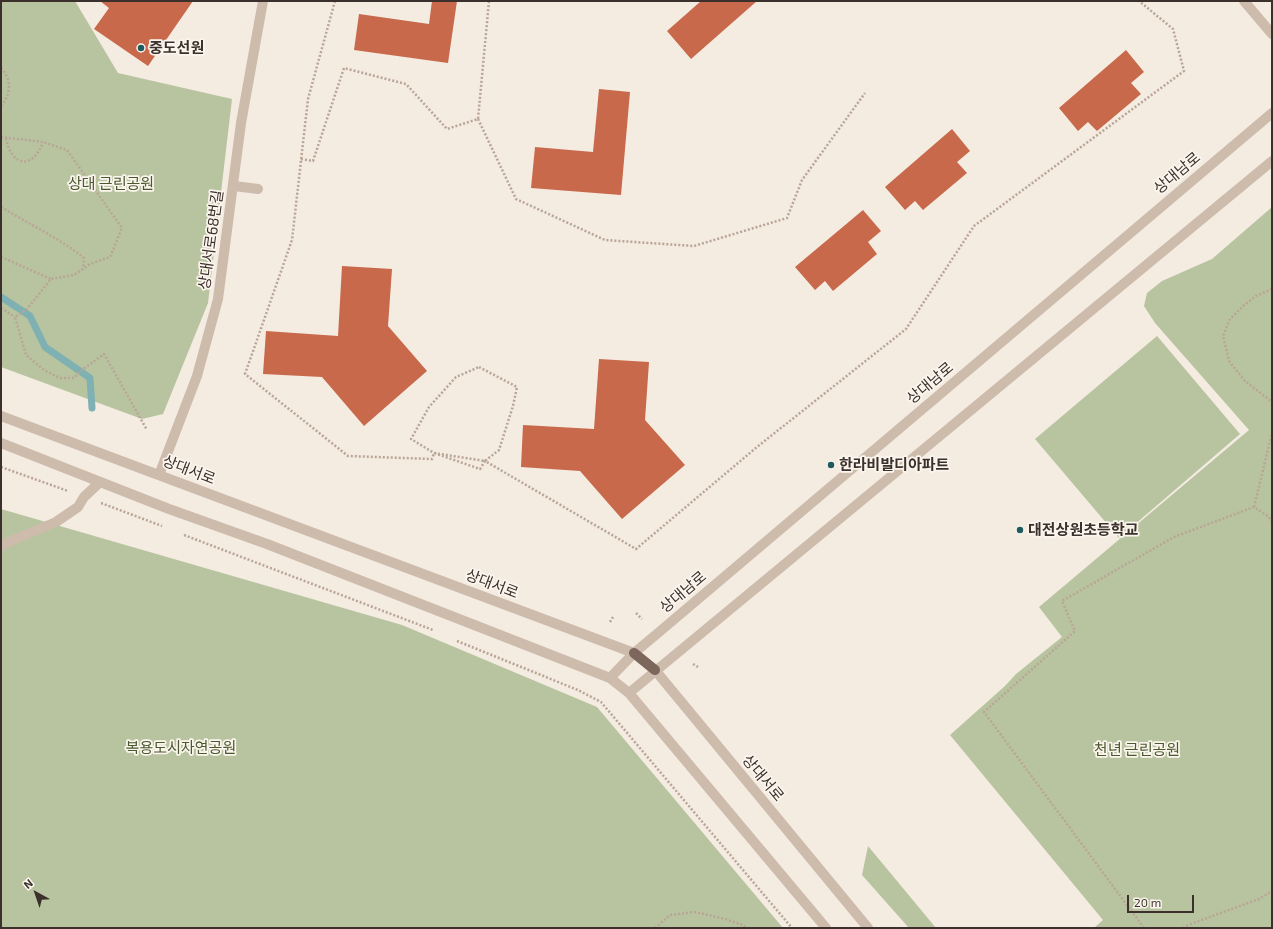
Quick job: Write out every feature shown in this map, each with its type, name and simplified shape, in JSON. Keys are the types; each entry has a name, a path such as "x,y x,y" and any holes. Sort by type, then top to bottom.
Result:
{"main road":[{"name":"상대서로","path":"634,653 655,670"}],"street":[{"name":"상대서로68번길","path":"159,475 197,376 218,299 234,186 241,123 263,1"},
{"path":"1244,1 1272,34"},
{"name":"상대남로","path":"610,678 634,653 1272,113"},
{"path":"629,693 1272,161"},
{"path":"234,186 258,189"},
{"name":"상대서로","path":"1,416 634,653"},
{"path":"1,443 169,509 267,544 610,678 629,693 826,928"},
{"path":"1,546 56,522 78,507 84,497 100,482"},
{"name":"상대서로","path":"655,670 868,928"}],"path":[{"path":"334,1 308,99 292,240 246,374 348,456 432,459 434,453"},
{"path":"489,1 478,119 516,200 605,240 694,246 787,218 802,180 865,93"},
{"path":"434,453 485,461 636,549 757,447 906,329 974,226 1184,70 1173,29 1139,1"},
{"path":"1,68 7,76 9,93 1,106"},
{"path":"301,159 313,161 344,68 406,84 447,129 478,119"},
{"path":"1,137 43,142 67,150 122,228 110,257 90,264 74,275 51,279 1,257"},
{"path":"6,138 8,148 14,159 20,161 28,161 35,157 43,142"},
{"path":"1,207 60,241 84,258 83,269"},
{"path":"15,317 27,310 51,279"},
{"path":"1272,289 1256,296 1238,310 1230,318 1224,336 1230,361 1245,381 1272,402"},
{"path":"1,308 15,317 26,354 44,370 60,378 74,378 82,370 104,354 147,430"},
{"path":"479,367 517,387 513,406 499,450 485,461 480,469 434,453 410,439 429,407 456,377 479,367"},
{"path":"1254,507 1272,433"},
{"path":"1,467 70,492"},
{"path":"100,503 162,526"},
{"path":"1254,507 1269,517 1272,522"},
{"path":"1144,928 984,712 1075,631 1062,601 1174,537 1254,507"},
{"path":"184,535 433,630"},
{"path":"636,613 642,619"},
{"path":"610,622 613,617"},
{"path":"457,641 578,690 600,702 792,928"},
{"path":"693,664 698,667"},
{"path":"578,690 581,684"},
{"path":"1182,928 1259,899 1272,891"},
{"path":"655,928 670,915 695,912 725,919 743,925 746,928"}],"green space":[{"name":"상대 근린공원","path":"1,1 75,1 118,73 232,99 208,303 163,414 142,419 1,367"},
{"name":"천년 근린공원","path":"1272,207 1272,927 1094,928 1103,920 950,735 1005,686 1016,674 1062,637 1039,607 1249,430 1155,323 1144,306 1147,293 1162,281 1212,259"},
{"path":"1157,336 1240,434 1119,538 1035,439"},
{"name":"복용도시자연공원","path":"1,509 402,625 597,707 783,928 1,928"},
{"path":"868,846 936,928 909,928 862,875"}],"building":[{"name":"중도선원","path":"100,1 193,1 148,66 94,29 109,8"},
{"path":"432,1 457,1 448,63 354,50 359,14 429,24"},
{"path":"701,1 757,1 691,59 667,31"},
{"path":"1126,50 1144,72 1131,83 1141,94 1097,131 1088,122 1078,131 1059,108"},
{"path":"599,89 630,92 621,195 531,188 535,147 593,152"},
{"path":"952,129 970,151 957,162 967,173 923,210 915,201 905,210 885,187"},
{"path":"863,210 881,231 868,242 877,254 833,291 825,281 815,290 795,267"},
{"path":"342,266 392,269 388,326 427,371 364,426 322,377 263,374 266,331 338,336"},
{"path":"599,359 649,362 645,420 685,465 622,519 580,471 521,467 523,425 594,429"}],"waterway":[{"path":"1,297 30,316 45,347 90,378 92,408"}],"place":[{"name":"중도선원","path":"141,48"},
{"name":"한라비발디아파트","path":"831,465"},
{"name":"대전상원초등학교","path":"1020,530"}]}
